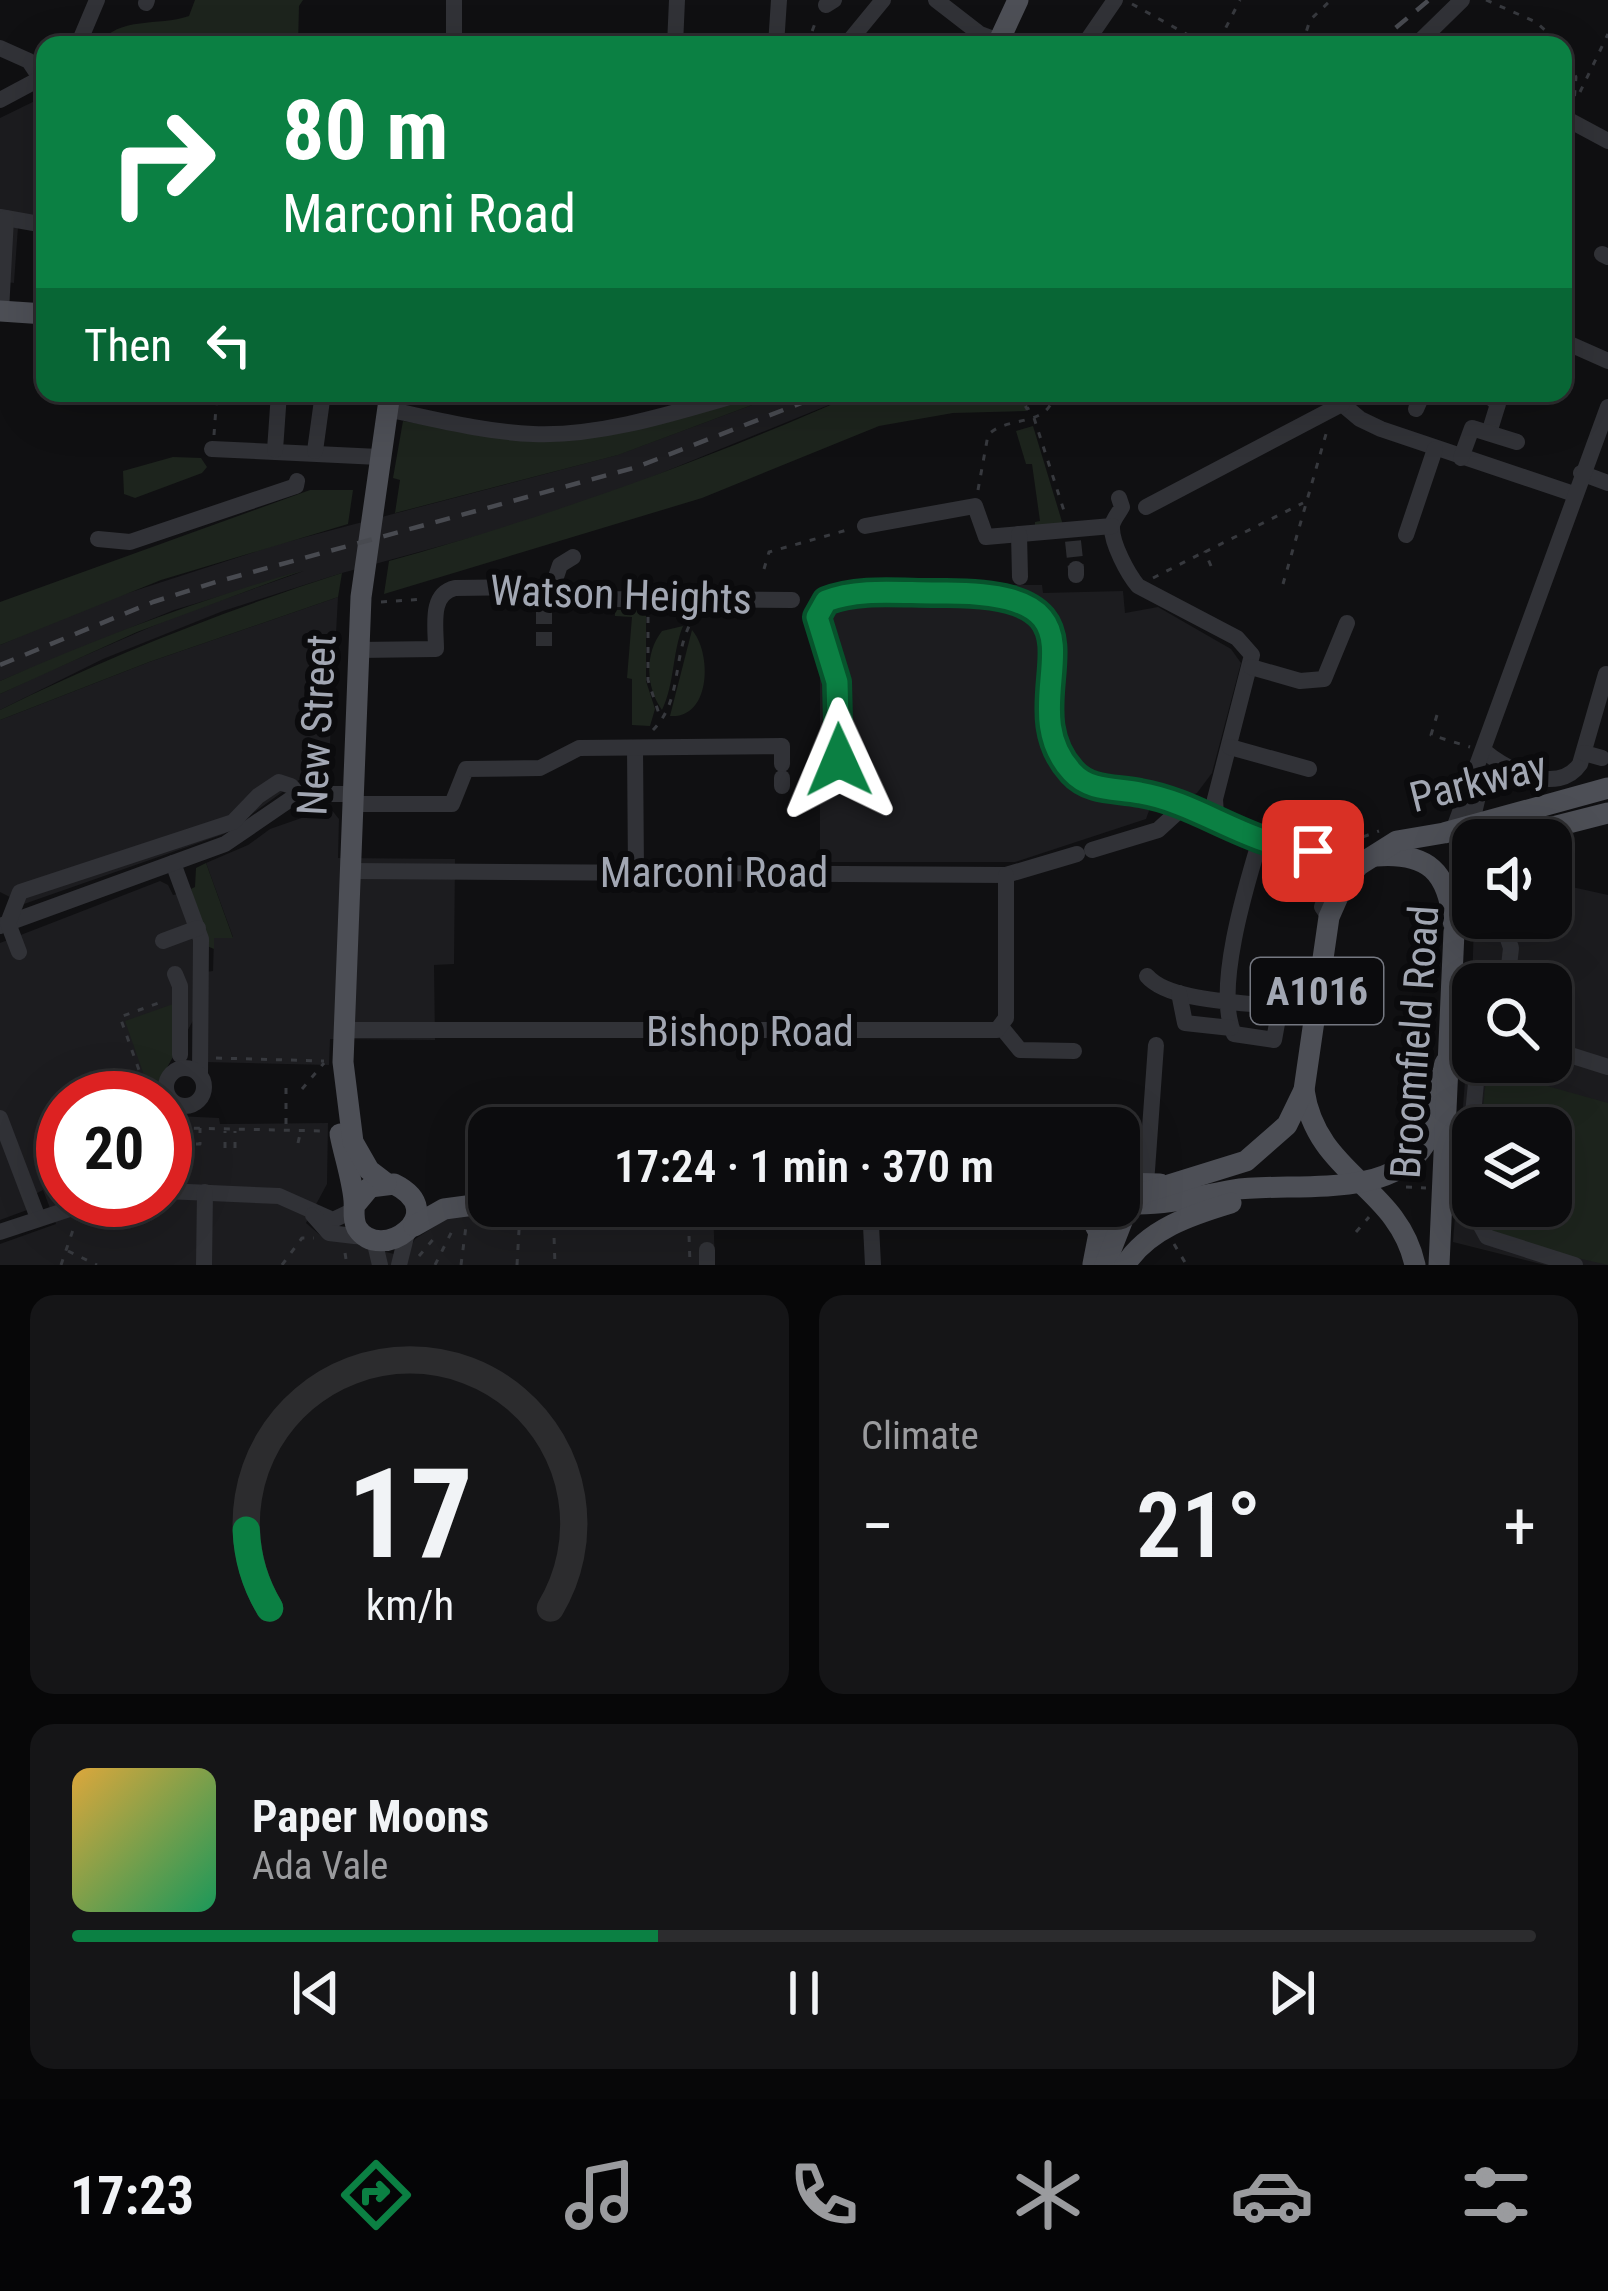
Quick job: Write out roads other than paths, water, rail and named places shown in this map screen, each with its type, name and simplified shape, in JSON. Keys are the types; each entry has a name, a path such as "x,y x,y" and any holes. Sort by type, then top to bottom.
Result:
{"main road":[{"path":"1004,36 1018,0"},
{"path":"0,311 36,313"},
{"name":"New Street","path":"354,1208 338,1122 334,1062 344,1030 358,650 388,402"},
{"name":"Parkway","path":"1495,819 1608,788"},
{"name":"Parkway","path":"1572,822 1608,813"},
{"name":"Parkway","path":"1140,1192 1228,1169 1260,1153 1287,1125 1304,1090 1329,917 1344,883 1370,857 1397,841 1452,830"},
{"name":"Parkway","path":"1370,857 1408,856 1431,866 1446,885 1452,920"},
{"name":"Broomfield Road","path":"1439,1265 1454,939"},
{"name":"New Street","path":"334,1062 353,1142 369,1170 396,1187"},
{"path":"1140,1193 1359,1184 1397,1168 1425,1145 1445,1064"},
{"name":"Parkway","path":"1304,1090 1317,1135 1359,1184"},
{"name":"Broomfield Road","path":"1359,1184 1382,1200 1401,1223 1415,1265"},
{"path":"468,1200 370,1186 354,1208 357,1229 373,1249 392,1245 444,1209 468,1205"},
{"path":"396,1187 415,1204 410,1232"},
{"path":"1128,1260 1153,1235 1172,1225 1283,1189"},
{"path":"1128,1260 1144,1226 1140,1210"},
{"path":"1093,1265 1100,1238 1096,1227"},
{"path":"1105,1265 1121,1227"}],"street":[{"path":"82,36 97,0"},
{"path":"454,0 454,36"},
{"path":"675,36 677,0"},
{"path":"777,36 779,0"},
{"path":"853,36 883,0"},
{"path":"936,0 985,36"},
{"path":"1090,36 1114,0"},
{"path":"1425,36 1462,0"},
{"path":"0,48 29,61 36,70"},
{"path":"0,100 36,82"},
{"path":"1572,126 1608,141"},
{"path":"0,311 3,218 36,224"},
{"path":"1572,345 1608,362"},
{"path":"275,450 278,402"},
{"path":"98,539 130,542 296,486 320,402"},
{"path":"392,402 531,434 579,432 708,402"},
{"path":"1146,507 1322,414 1334,402"},
{"path":"1344,402 1360,419 1414,417 1435,449 1574,494"},
{"path":"1489,433 1496,402"},
{"name":"Broomfield Road","path":"1464,819 1474,768 1608,407"},
{"path":"1461,458 1472,428 1517,442"},
{"path":"212,449 275,450 302,462 379,457"},
{"path":"1406,535 1435,449"},
{"path":"1581,473 1608,483"},
{"path":"1119,498 1122,507 1112,526 1131,576 1141,587 1247,645 1252,655 1215,799 1222,824"},
{"path":"865,526 976,506 986,537 1073,535 1112,526"},
{"path":"1020,577 1027,533"},
{"path":"547,597 560,565 573,557"},
{"name":"Watson Heights","path":"358,650 436,649 438,598 455,588 529,587 547,597 792,600"},
{"path":"839,760 837,682 818,627 819,608 848,595 991,593 1024,603 1046,625 1051,641 1053,735 1071,771 1095,786 1154,796 1291,849 1338,858 1370,857"},
{"path":"1251,667 1300,681 1324,680 1347,623"},
{"path":"1480,752 1520,773 1561,778 1576,771 1593,755 1606,674"},
{"path":"4,924 226,844 298,794 452,804 466,769 540,768 579,748 782,746 782,776"},
{"path":"1230,747 1309,769"},
{"path":"635,748 636,871"},
{"path":"4,924 20,892 233,822 279,782 291,785 298,794"},
{"name":"Marconi Road","path":"349,871 1006,874 1158,830 1182,808 1215,799"},
{"path":"1147,976 1159,988 1178,993 1227,999 1280,1007 1274,1040 1234,1034 1227,999 1242,898 1260,840"},
{"path":"1291,849 1328,866 1332,880 1322,908 1329,917"},
{"path":"173,863 201,939 204,1091 192,1103"},
{"path":"1006,874 1006,1018 1002,1028 1020,1050 1073,1051"},
{"path":"4,924 20,952"},
{"path":"163,941 197,928"},
{"path":"175,974 180,996 180,1055"},
{"path":"1178,993 1186,1022 1231,1028"},
{"path":"1448,1016 1452,1016"},
{"path":"172,1071 201,1018"},
{"name":"Bishop Road","path":"344,1030 1002,1028"},
{"path":"1140,1163 1156,1045"},
{"path":"1572,1056 1608,1067"},
{"path":"178,1071 200,1067"},
{"path":"1476,1083 1465,1197 1486,1237 1575,1265"},
{"path":"0,1118 36,1213"},
{"path":"192,1192 279,1196 313,1214 339,1220 354,1208"},
{"path":"204,1265 205,1192"},
{"path":"313,1214 329,1233 373,1249"},
{"path":"0,1232 36,1219"},
{"path":"871,1227 873,1265"},
{"path":"399,1265 410,1232"}],"tunnel":[{"path":"1073,541 1076,569"},
{"path":"544,608 544,646"}],"railway":[{"path":"1386,36 1429,0"},
{"path":"0,665 153,602 637,467 804,402"}]}
